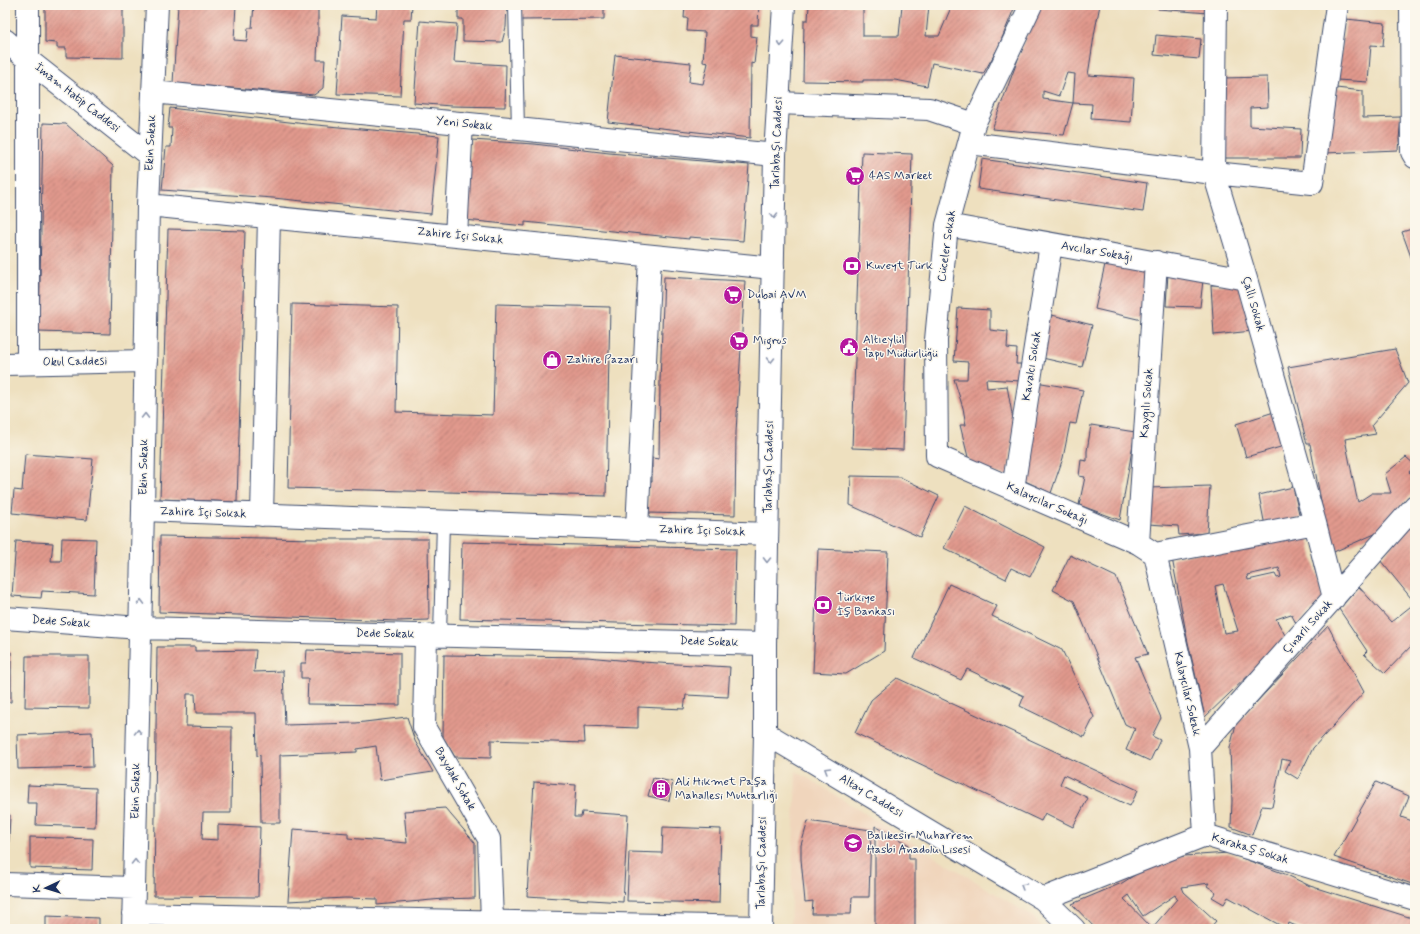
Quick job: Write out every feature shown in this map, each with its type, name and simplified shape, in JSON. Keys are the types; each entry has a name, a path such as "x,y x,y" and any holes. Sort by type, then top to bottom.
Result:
{"street":[{"path":"28,5 28,363"},
{"name":"Ekin Sokak","path":"133,922 143,510 148,205 157,5"},
{"name":"Tarlabaşı Caddesi","path":"761,928 773,268 778,103 784,5"},
{"name":"Cüceler Sokak","path":"937,456 936,340 947,225 971,134 1031,5"},
{"name":"Çallı Sokak","path":"1216,5 1214,173 1246,278 1315,523 1334,598"},
{"path":"778,103 929,109 971,134 1214,173 1312,183 1338,5"},
{"path":"1411,5 1412,152 1415,156"},
{"name":"İmam Hatip Caddesi","path":"5,40 28,60 150,156"},
{"name":"Yeni Sokak","path":"153,92 776,155"},
{"path":"456,236 462,124"},
{"name":"Zahire İçi Sokak","path":"148,205 773,268"},
{"name":"Zahire İçi Sokak","path":"262,515 269,217"},
{"name":"Avcılar Sokağı","path":"947,225 1246,278"},
{"name":"Kavalcı Sokak","path":"1013,489 1051,244"},
{"path":"637,529 650,256"},
{"name":"Kaygılı Sokak","path":"1146,549 1156,262"},
{"name":"Okul Caddesi","path":"5,364 146,361"},
{"name":"Kalaycılar Sokağı","path":"937,456 1146,549"},
{"name":"Çınarlı Sokak","path":"1200,748 1415,506"},
{"name":"Zahire İçi Sokak","path":"143,510 767,534"},
{"path":"1146,549 1315,523"},
{"name":"Kalaycılar Sokak","path":"1146,549 1200,748 1205,835"},
{"name":"Dede Sokak","path":"5,618 140,628 765,644"},
{"name":"Baydak Sokak","path":"433,635 424,726 489,839 492,922"},
{"name":"Altay Caddesi","path":"764,733 1043,899 1074,929"},
{"name":"Karakaş Sokak","path":"1043,899 1205,835 1415,898"},
{"path":"5,884 134,888"},
{"path":"133,922 492,922 761,928"}],"lane":[{"path":"515,5 518,129"},
{"path":"433,635 443,522"}],"shaded area":[{"name":"Balıkesir Muharrem Hasbi Anadolu Lisesi","path":"796,771 1032,916 1044,929 790,929"}],"building":[{"path":"45,5 123,5 123,58 66,57 66,48 57,48 57,43 45,42"},
{"path":"178,5 236,5 234,40 247,41 248,28 252,28 254,5 318,5 317,60 325,60 323,88 314,95 173,83"},
{"path":"377,5 412,5 411,19 404,19 400,96 337,94 342,16 376,18"},
{"path":"458,5 507,5 506,27 502,42 463,41 463,19 458,19"},
{"path":"521,5 604,5 604,19 521,20"},
{"path":"685,5 759,5 758,25 751,25 751,36 757,37 754,64 751,63 750,138 608,122 615,55 691,63 689,82 703,84 708,63 703,62 705,32 687,31 688,18 684,18"},
{"path":"809,5 863,6 863,36 899,36 902,5 929,5 926,36 939,36 952,5 1015,6 998,48 983,74 932,63 927,86 895,80 863,80 863,82 803,81 804,20 808,20"},
{"path":"1040,5 1100,5 1088,75 1134,78 1131,122 1091,119 1092,104 1073,103 1064,135 992,129 1034,16","holes":["1067,73 1075,74 1073,103 1043,99 1043,91 1059,96"]},
{"path":"1158,5 1208,5 1208,13 1158,9"},
{"path":"1346,19 1385,23 1383,46 1371,45 1368,82 1337,80"},
{"path":"420,21 457,24 454,62 506,65 505,107 451,106 414,103"},
{"path":"1156,35 1201,39 1199,59 1154,55"},
{"path":"1267,77 1268,107 1250,108 1250,126 1301,129 1300,158 1223,158 1222,78"},
{"path":"1336,88 1363,91 1363,118 1401,117 1398,150 1325,153 1328,121 1332,121"},
{"path":"170,108 306,124 439,136 431,214 273,198 162,190 166,147 171,147 172,128 168,128"},
{"path":"6,111 8,150 5,150"},
{"path":"43,123 66,124 113,166 110,334 39,332"},
{"path":"472,140 534,144 609,153 749,165 743,241 689,237 689,239 525,222 525,226 465,220"},
{"path":"862,152 912,154 903,450 852,448"},
{"path":"982,159 1147,183 1143,212 978,189"},
{"path":"1415,228 1415,268 1402,232"},
{"path":"168,229 245,231 237,502 160,499"},
{"path":"1106,260 1150,270 1146,321 1095,309"},
{"path":"1168,273 1203,280 1200,307 1166,306"},
{"path":"664,277 745,281 736,432 735,515 648,513 649,482 652,482 652,458 659,459"},
{"path":"1211,285 1240,285 1252,331 1214,335"},
{"name":"Zahire Pazarı","path":"292,304 398,307 396,412 493,415 496,304 610,307 606,496 288,488"},
{"path":"958,308 990,310 990,330 1008,332 1007,348 1017,349 1016,364 1021,364 1021,381 986,379 987,388 1007,386 1014,425 1008,476 972,467 968,457 960,425 966,425 963,408 954,379 967,379 968,362 954,361"},
{"path":"1048,314 1092,325 1082,367 1038,357"},
{"path":"1395,349 1408,383 1372,425 1376,434 1345,439 1358,502 1372,493 1391,493 1385,474 1406,457 1415,465 1409,472 1415,478 1415,490 1377,533 1329,554 1310,444 1307,444 1288,367"},
{"path":"1036,382 1083,390 1076,424 1070,423 1063,458 1051,493 1023,480"},
{"path":"1274,412 1284,446 1246,457 1236,424"},
{"path":"1091,425 1135,432 1120,520 1079,505 1085,477 1079,476 1081,460 1087,461"},
{"path":"25,454 93,459 87,520 12,513 14,490 22,491"},
{"path":"851,476 900,477 939,496 920,537 850,505"},
{"path":"1210,486 1207,533 1179,535 1178,526 1148,524 1148,488"},
{"path":"1293,487 1300,518 1265,526 1259,495"},
{"path":"965,506 1045,547 1030,577 1011,568 1006,579 944,548"},
{"path":"1415,518 1415,603 1380,560"},
{"path":"1307,533 1315,570 1324,598 1297,625 1291,614 1276,619 1286,637 1205,717 1187,638 1172,558","holes":["1279,568 1281,577 1277,578 1275,574 1248,580 1247,575","1223,584 1238,631 1224,633 1215,586"]},
{"path":"160,536 317,539 428,539 429,620 397,621 159,612"},
{"path":"62,538 96,539 94,594 42,591 41,598 12,596 16,541 53,543 51,561 61,561"},
{"path":"462,542 736,549 734,626 460,619"},
{"path":"818,549 888,552 884,651 846,674 813,672"},
{"path":"1070,555 1116,577 1148,654 1135,657 1161,718 1152,736 1160,740 1150,761 1126,750 1135,729 1125,724 1074,601 1053,590"},
{"path":"949,584 997,606 992,616 1062,650 1094,717 1084,737 1020,706 1024,696 967,669 961,680 914,658"},
{"path":"1359,587 1391,622 1415,603 1415,642 1385,673 1364,654 1367,651 1339,609"},
{"path":"1328,626 1364,692 1313,748 1298,779 1285,771 1290,761 1282,759 1272,807 1262,806 1252,835 1231,827 1232,801 1230,748 1236,724"},
{"path":"157,647 195,647 195,651 256,650 254,672 283,671 285,725 356,723 407,717 415,741 433,772 380,780 376,746 357,749 357,752 280,755 280,823 261,823 260,755 257,756 256,713 196,713 195,694 187,694 186,726 232,727 231,813 203,813 202,839 218,840 218,825 260,827 258,897 154,896"},
{"path":"307,650 400,653 400,705 307,704 308,678 301,678 301,663 306,663"},
{"path":"5,652 11,652 11,702 5,702"},
{"path":"444,655 587,657 641,662 730,667 728,697 686,695 684,709 638,707 638,728 584,726 585,743 491,740 491,758 455,757 443,737"},
{"path":"26,656 89,656 89,708 25,707"},
{"path":"897,678 1138,790 1130,806 1064,775 1060,784 1088,798 1073,827 1045,813 1041,821 855,733 871,700"},
{"path":"92,732 93,767 18,769 17,735"},
{"name":"Ali Hikmet Paşa Mahallesi Muhtarlığı","path":"653,778 673,782 669,801 648,796"},
{"path":"534,782 576,785 574,817 581,817 582,812 628,815 623,902 527,896"},
{"path":"1376,782 1409,796 1401,817 1415,822 1415,885 1334,857"},
{"path":"28,785 96,788 95,827 36,825 37,803 27,803"},
{"path":"445,808 475,843 475,898 443,899 377,905 377,899 345,898 288,901 293,829 348,833 348,838 407,843 404,811"},
{"path":"5,814 10,815 8,860 5,860"},
{"path":"808,821 871,830 869,897 852,897 851,914 812,914 813,901 805,902 801,845"},
{"path":"875,826 909,845 909,859 915,859 915,929 875,929"},
{"path":"663,827 721,829 719,903 627,901 629,852 662,853"},
{"path":"30,837 93,839 92,870 30,868"},
{"path":"1228,853 1285,874 1310,886 1415,919 1415,929 1303,929 1289,923 1287,929 1228,897 1224,904 1212,897 1216,892 1207,886 1209,883 1182,887 1184,892 1216,921 1209,929 1096,929 1072,904 1122,883 1146,868 1170,857","holes":["1129,895 1143,916 1175,895 1177,899 1152,928 1124,899"]},
{"path":"46,916 99,918 99,929 46,929"}],"place":[{"name":"4AS Market","path":"855,176"},
{"name":"Kuveyt Türk","path":"852,266"},
{"name":"Dubai AVM","path":"733,295"},
{"name":"Migros","path":"739,341"},
{"name":"Altıeylül Tapu Müdürlüğü","path":"849,347"},
{"name":"Zahire Pazarı","path":"552,360"},
{"name":"Türkiye İş Bankası","path":"823,605"},
{"name":"Ali Hikmet Paşa Mahallesi Muhtarlığı","path":"661,789"},
{"name":"Balıkesir Muharrem Hasbi Anadolu Lisesi","path":"853,843"}]}
